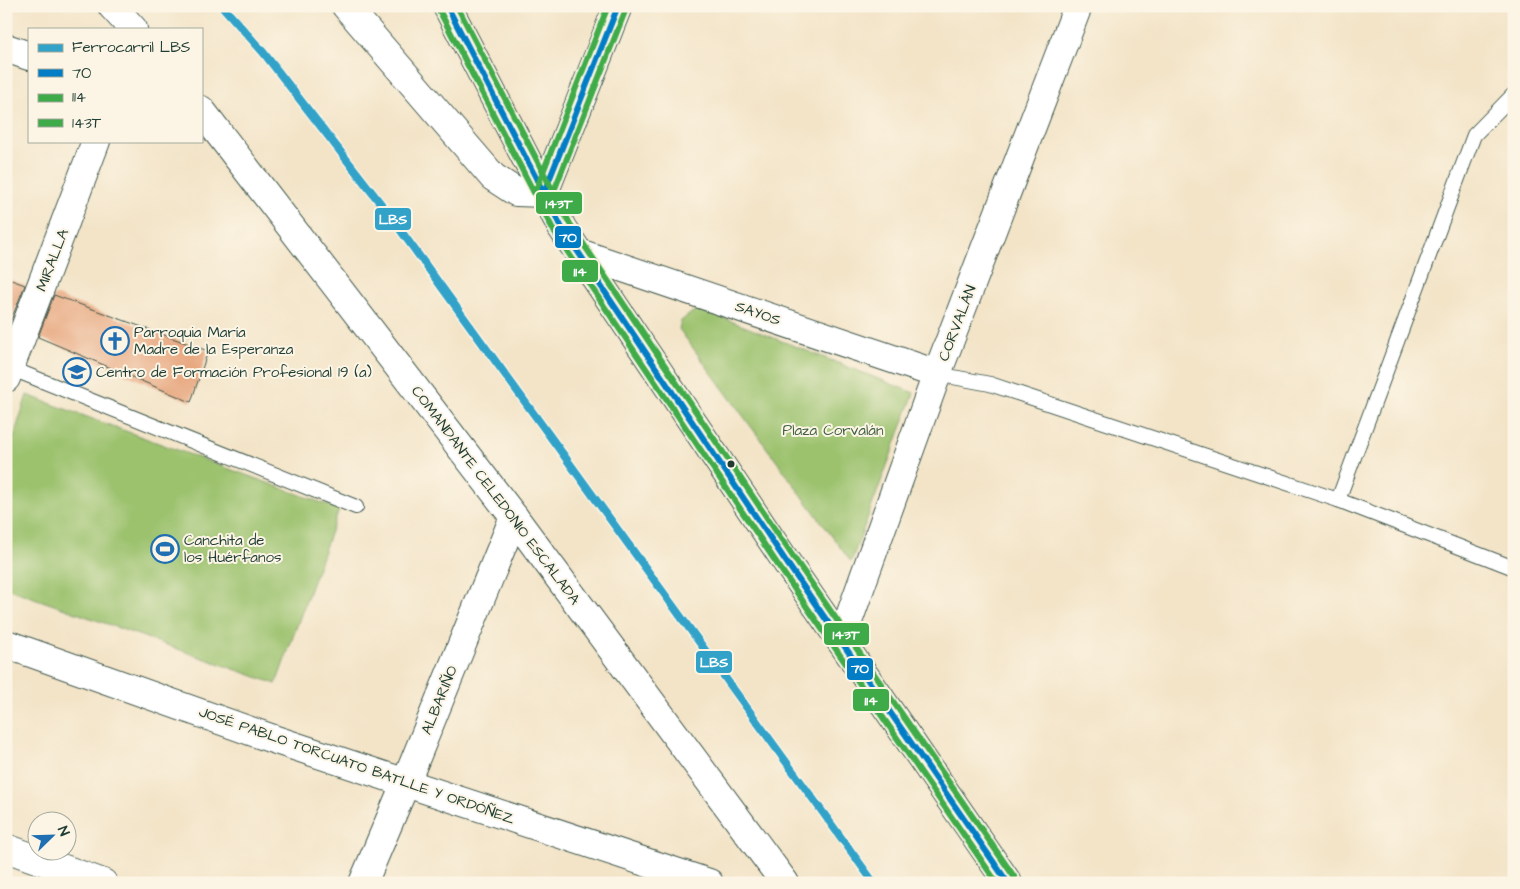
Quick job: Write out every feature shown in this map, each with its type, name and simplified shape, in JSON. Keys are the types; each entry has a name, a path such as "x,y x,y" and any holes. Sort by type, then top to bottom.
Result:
{"street":[{"path":"112,6 132,28"},
{"path":"346,6 493,177 516,192 544,193"},
{"path":"447,6 544,193 578,253 841,642 1008,883"},
{"path":"544,193 618,6"},
{"name":"CORVALÁN","path":"841,642 938,374 1078,6"},
{"path":"6,48 28,56"},
{"name":"COMANDANTE CELEDONIO ESCALADA","path":"202,111 514,517 774,880"},
{"name":"MIRALLA","path":"8,373 96,142"},
{"name":"SAYOS","path":"578,253 938,374"},
{"name":"ALBARIÑO","path":"363,883 514,517"},
{"name":"JOSÉ PABLO TORCUATO BATLLE Y ORDÓÑEZ","path":"6,644 273,739 709,883"},
{"path":"6,848 103,883"}],"lane":[{"path":"1338,500 1474,135 1514,94"},
{"path":"8,373 356,507"},
{"path":"938,374 990,384 1338,500 1514,568"}],"green space":[{"name":"Plaza Corvalán","path":"698,308 914,393 851,562 679,329 681,321"},
{"name":"Canchita de los Huérfanos","path":"27,395 339,509 276,684 6,588 6,461"}],"building":[{"path":"6,278 25,285 9,325 6,324"},
{"name":"Parroquia María Madre de la Esperanza","path":"54,295 208,351 191,402 38,337"}],"rail line":[{"name":"LBS","path":"222,6 263,52 388,213 874,883"}],"transit line":[{"name":"7O","path":"447,6 562,228 787,563 1008,883"},
{"name":"143T","path":"457,6 570,224 794,558 1015,878"},
{"name":"143T","path":"536,190 608,6"},
{"name":"7O","path":"544,193 618,6"},
{"name":"114","path":"552,196 626,9"},
{"name":"114","path":"439,10 555,233 780,568 997,883"}],"place":[{"name":"Parroquia María Madre de la Esperanza","path":"115,341"},
{"name":"Centro de Formación Profesional 19 (a)","path":"77,372"},
{"name":"Canchita de los Huérfanos","path":"165,549"}]}
